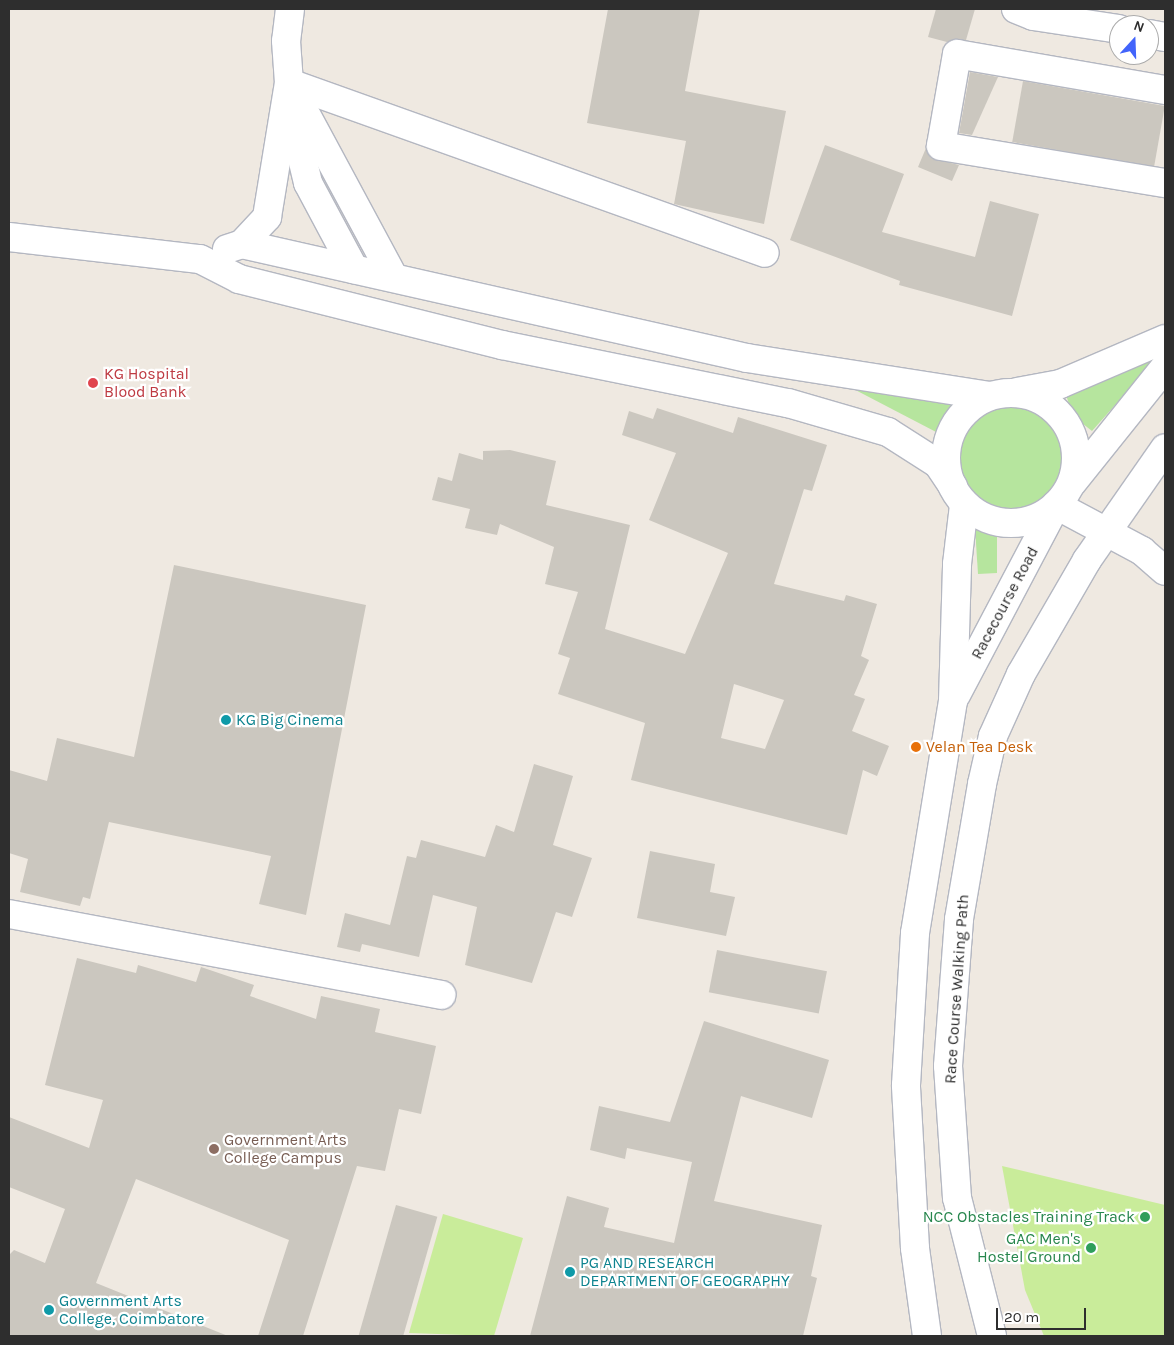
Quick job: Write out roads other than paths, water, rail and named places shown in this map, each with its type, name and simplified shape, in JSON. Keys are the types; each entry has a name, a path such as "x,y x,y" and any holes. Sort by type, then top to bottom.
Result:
{"street":[{"path":"290,9 286,41 293,131 308,183 354,269"},
{"path":"1016,9 1033,16 1109,27"},
{"path":"1165,90 957,54 941,146 1165,183"},
{"path":"200,259 242,244 266,217 289,83"},
{"path":"289,83 765,253"},
{"path":"289,83 394,278"},
{"path":"9,237 200,259 239,279 502,345 851,420 888,432 938,464 959,496 998,521 1019,522 1039,517 1063,495 1076,448 1066,423 1046,403 1001,394 747,358 242,244"},
{"path":"927,1336 915,1248 906,1084 915,933 953,701 959,496 946,453 950,434 960,418 1001,394 1060,384 1165,339"},
{"name":"Racecourse Road","path":"953,701 1063,495 1165,367"},
{"name":"Race Course Walking Path","path":"992,1336 957,1198 948,1066 959,919 994,736 1022,674 1106,532 1165,448"},
{"path":"1063,495 1106,532 1142,551 1165,571"},
{"path":"9,914 441,995"}],"place":[{"name":"KG Hospital Blood Bank","path":"93,383"},
{"name":"KG Big Cinema","path":"226,720"},
{"name":"Velan Tea Desk","path":"916,747"},
{"name":"Government Arts College Campus","path":"214,1149"},
{"name":"NCC Obstacles Training Track","path":"1145,1217"},
{"name":"GAC Men's Hostel Ground","path":"1091,1248"},
{"name":"PG AND RESEARCH DEPARTMENT OF GEOGRAPHY","path":"570,1272"},
{"name":"Government Arts College, Coimbatore","path":"49,1310"}]}
